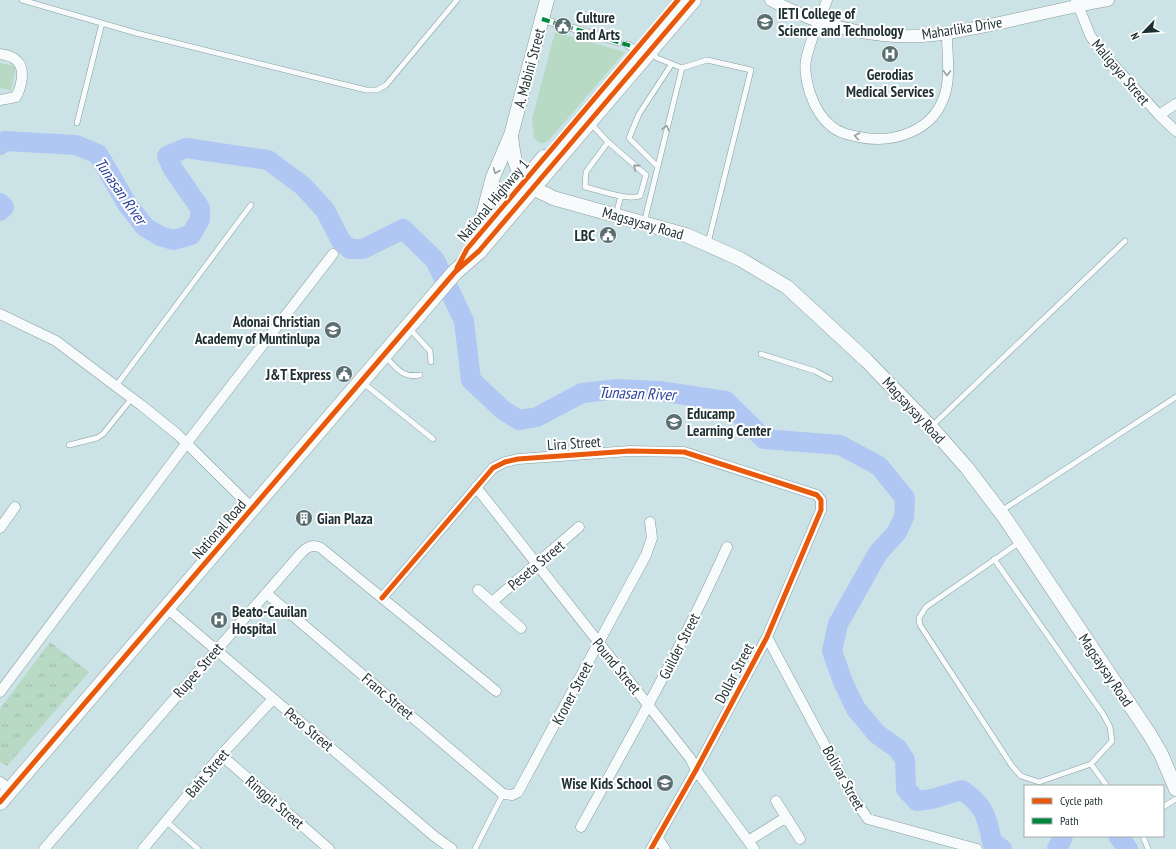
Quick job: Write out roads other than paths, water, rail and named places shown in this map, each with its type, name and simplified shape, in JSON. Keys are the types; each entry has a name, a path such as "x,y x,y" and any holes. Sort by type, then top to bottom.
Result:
{"highway":[{"name":"National Highway 1","path":"456,272 479,251 529,184 585,117 639,47 678,0"},
{"name":"National Highway 1","path":"639,47 693,0"},
{"name":"National Highway 1","path":"456,272 466,249 529,184"},
{"name":"National Road","path":"0,802 5,786 167,608 383,355 456,272"}],"main road":[{"name":"A. Mabini Street","path":"477,237 494,177 511,135 547,0"},
{"name":"A. Mabini Street","path":"511,135 513,157 518,171 529,184"},
{"name":"Magsaysay Road","path":"529,184 553,198 686,235 740,259 787,287 866,360 931,427 1001,512 1150,735 1161,754 1176,789"}],"street":[{"name":"Maharlika Drive","path":"771,0 788,9 820,21 879,35 913,36 947,34 1077,2 1108,0"},
{"path":"827,0 806,61 807,83 813,102 821,116 831,126 843,134 867,138 889,139 910,133 928,120 937,111 944,97 948,77 947,34"},
{"name":"Maligaya Street","path":"1077,2 1090,35 1099,49 1158,115 1176,131"},
{"path":"542,19 557,24"},
{"path":"569,27 618,42"},
{"path":"0,54 17,60 21,66 20,88 16,97 0,100"},
{"path":"1158,115 1176,104"},
{"path":"0,692 186,444 333,254"},
{"path":"0,314 56,341 132,398 186,444 252,508"},
{"name":"Lira Street","path":"382,598 493,468 505,462 518,459 654,451 684,452 810,492 821,500"},
{"name":"Pound Street","path":"476,487 690,758 696,770 751,845"},
{"name":"Dollar Street","path":"651,849 696,770 767,637 821,510 821,500"},
{"path":"0,528 15,507"},
{"name":"Kroner Street","path":"508,794 518,792 646,555 652,538 650,522"},
{"name":"Peseta Street","path":"492,602 579,527"},
{"name":"Rupee Street","path":"44,849 216,649 306,548 317,545 496,691"},
{"name":"Guilder Street","path":"581,827 648,705 728,547"},
{"path":"478,590 521,628"},
{"name":"Franc Street","path":"266,593 508,794"},
{"name":"Peso Street","path":"167,608 434,836 452,849"},
{"name":"Bolivar Street","path":"767,637 852,796 868,819 977,849"},
{"name":"Baht Street","path":"143,849 167,822 221,755 273,699"},
{"name":"Ringgit Street","path":"221,755 329,849"},
{"path":"776,801 785,818 800,839"},
{"path":"751,845 785,818"},
{"path":"657,837 665,849"}],"lane":[{"path":"22,0 102,23 358,88 377,90 386,85 457,0"},
{"path":"77,123 102,23"},
{"path":"639,47 670,65 682,68 706,60 751,70 708,244"},
{"path":"657,166 630,138 639,114 670,65"},
{"path":"644,224 682,68"},
{"path":"585,117 608,142 646,175 640,196 634,198 621,196 585,187 586,172 608,142"},
{"path":"615,215 621,196"},
{"path":"116,386 251,205"},
{"path":"931,427 1125,241"},
{"path":"408,326 430,351 431,362"},
{"path":"761,354 815,371 830,379"},
{"path":"383,355 402,373 411,376 420,375"},
{"path":"362,381 433,440"},
{"path":"1001,512 1176,397"},
{"path":"69,445 97,438 103,434 132,398"},
{"path":"994,559 1103,714 1110,727 1112,742 1091,764 1039,782 1021,776 1012,766 920,625 919,618 926,607 994,559 1021,541"},
{"path":"1091,764 1106,785"},
{"path":"474,849 508,794"},
{"path":"1164,806 1176,799"},
{"path":"167,822 198,849"},
{"path":"1143,837 1148,849"}],"waterway":[{"name":"Tunasan River","path":"0,145 5,141 76,145 98,154 127,204 145,227 160,236 173,240 191,235 200,219 200,208 173,169 167,156 186,148 268,160 303,186 325,210 341,241 350,249 363,249 403,229 435,260 464,321 471,380 503,410 519,420 537,417 582,393 619,389 659,391 726,401 764,439 840,445 879,466 905,498 904,517 897,532 878,553 838,624 832,651 843,682 856,709 877,734 898,749 905,760 906,789 917,801 932,799 962,790 980,806 986,818 992,842 1002,849"},
{"name":"Tunasan River","path":"0,203 4,207 0,211"},
{"name":"Tunasan River","path":"1057,849 1063,837"},
{"name":"Tunasan River","path":"1119,837 1128,849"}],"tunnel":[{"path":"557,24 569,27"}],"place":[{"name":"IETI College of Science and Technology","path":"765,22"},
{"name":"Culture and Arts","path":"563,26"},
{"name":"Gerodias Medical Services","path":"890,54"},
{"name":"LBC","path":"608,235"},
{"name":"Adonai Christian Academy of Muntinlupa","path":"333,330"},
{"name":"J&T Express","path":"344,374"},
{"name":"Educamp Learning Center","path":"674,422"},
{"name":"Gian Plaza","path":"304,518"},
{"name":"Beato-Cauilan Hospital","path":"219,620"},
{"name":"Wise Kids School","path":"665,783"}]}
